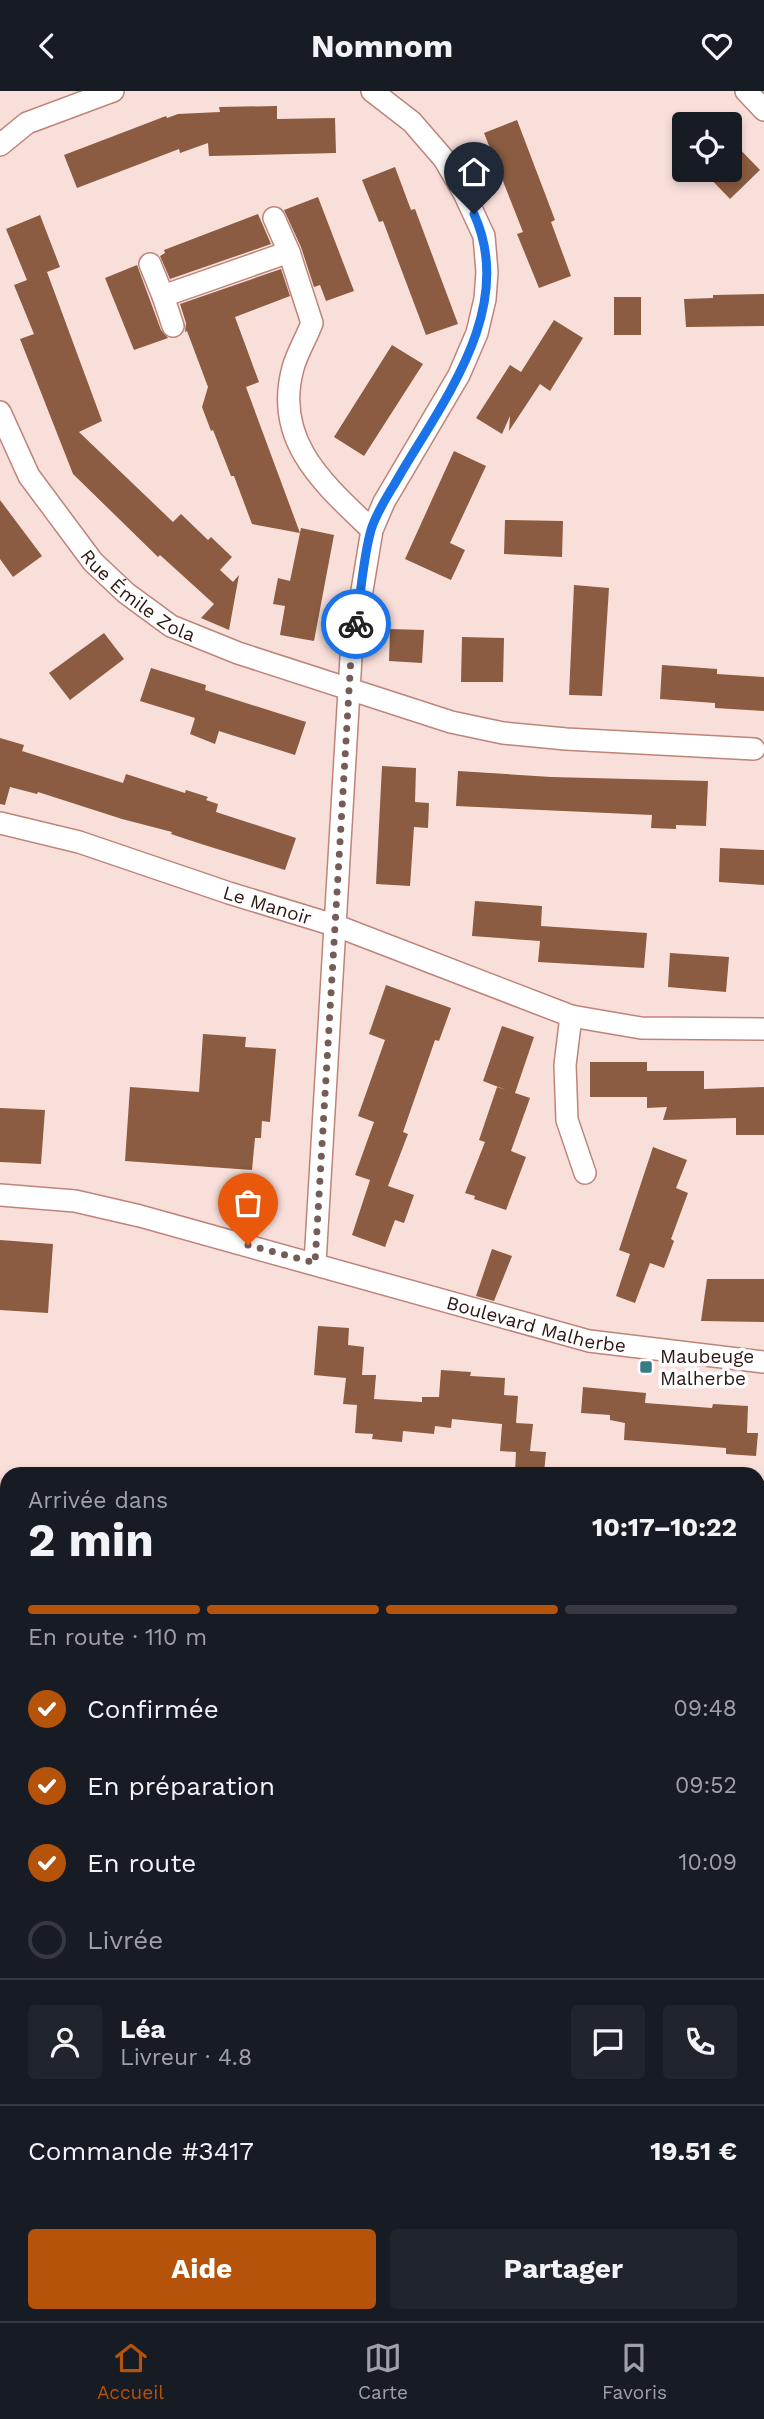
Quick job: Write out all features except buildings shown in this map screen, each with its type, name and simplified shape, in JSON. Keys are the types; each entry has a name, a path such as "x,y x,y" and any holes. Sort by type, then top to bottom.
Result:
{"street":[{"path":"0,145 27,123 113,91"},
{"path":"315,1263 351,657 372,530 384,502 459,375 477,333 485,299 487,272 484,236 444,159 412,122 372,91"},
{"path":"746,91 764,110"},
{"path":"274,218 289,252 312,323 293,366 286,401 289,425 306,458 338,499 372,530"},
{"path":"163,296 289,252"},
{"path":"150,264 173,325"},
{"name":"Rue Émile Zola","path":"0,412 29,476 93,562 126,593 171,626 238,653 451,722 503,733 566,739 754,750"},
{"name":"Le Manoir","path":"0,823 79,842 337,926 571,1016 641,1028 764,1029"},
{"path":"571,1016 565,1065 567,1120 585,1173"},
{"name":"Boulevard Malherbe","path":"0,1195 75,1201 140,1216 589,1341 764,1362"}],"way so far":[{"path":"248,1245 315,1263 351,657 356,624"}],"place":[{"name":"Maubeuge Malherbe","path":"646,1367"}],"route":[{"path":"356,624 372,530 384,502 459,375 477,333 485,299 487,272 484,236 474,214"}]}
